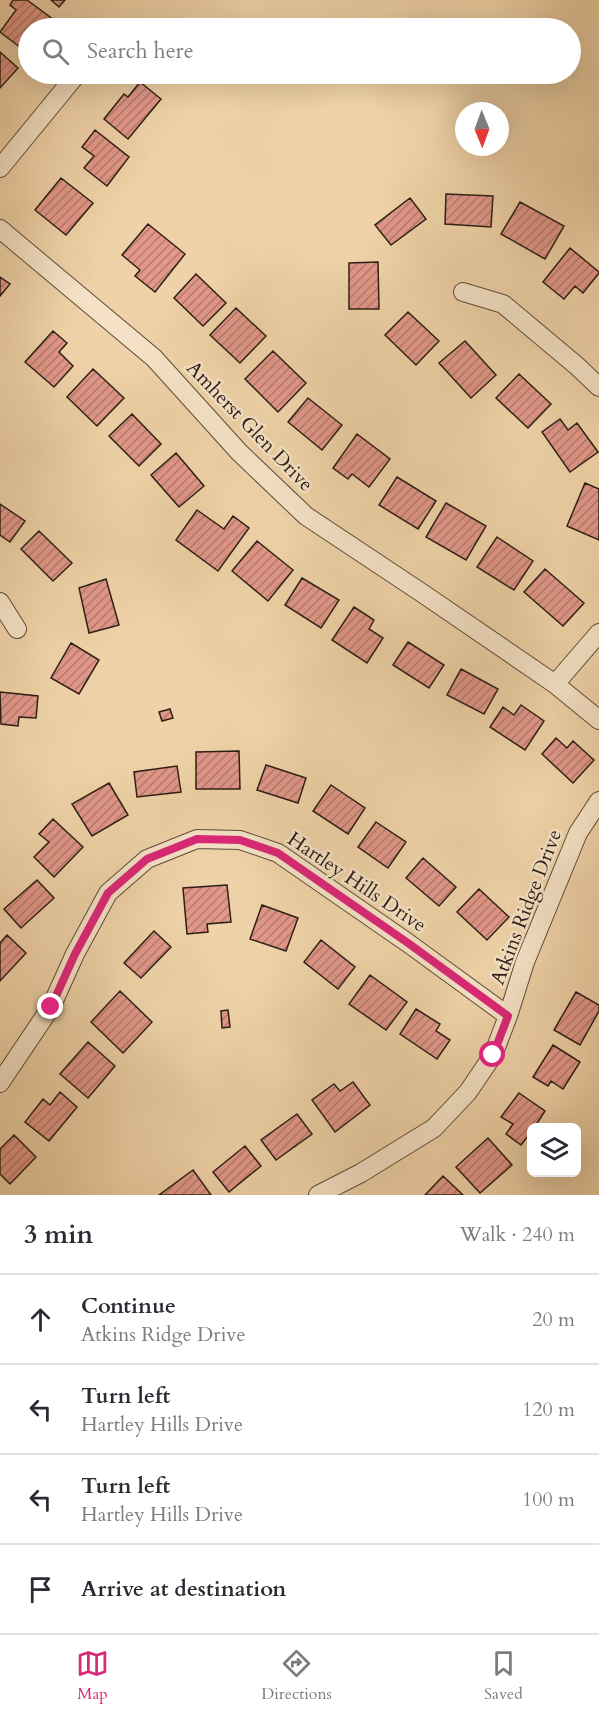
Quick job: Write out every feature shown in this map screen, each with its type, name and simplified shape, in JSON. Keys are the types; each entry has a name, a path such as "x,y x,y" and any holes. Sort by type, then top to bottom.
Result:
{"street":[{"path":"0,168 69,84"},
{"name":"Amherst Glen Drive","path":"0,229 154,358 240,452 306,516 555,684 599,720"},
{"path":"463,292 503,304 599,387"},
{"path":"0,602 17,629"},
{"path":"555,684 599,633"},
{"name":"Atkins Ridge Drive","path":"318,1195 361,1173 434,1128 468,1092 493,1055 525,962 578,833 599,801"},
{"name":"Hartley Hills Drive","path":"0,1083 51,1007 75,954 108,893 147,859 197,839 240,840 278,853 508,1016"}],"building":[{"path":"13,0 27,0 51,18 18,18 18,46 0,32 16,10 10,5"},
{"path":"51,0 65,0 59,7"},
{"path":"0,52 18,68 0,88"},
{"path":"138,84 142,84 161,99 128,139 104,119 124,94 128,97"},
{"path":"95,130 129,157 107,186 84,168 94,156 82,147"},
{"path":"61,178 93,203 66,235 35,210"},
{"path":"446,194 493,196 491,227 445,224"},
{"path":"410,198 426,219 391,245 375,225"},
{"path":"520,202 564,226 545,259 501,234"},
{"path":"148,224 185,254 155,292 135,276 140,270 122,255"},
{"path":"570,248 599,273 583,293 575,286 564,299 543,282"},
{"path":"378,262 379,309 349,309 349,263"},
{"path":"196,274 226,303 203,326 174,298"},
{"path":"0,277 10,284 0,296"},
{"path":"236,308 266,336 240,363 210,335"},
{"path":"408,312 439,341 416,365 385,335"},
{"path":"53,331 67,343 59,352 73,366 54,387 25,362"},
{"path":"465,341 496,375 471,398 439,363"},
{"path":"273,351 306,383 278,412 245,379"},
{"path":"93,369 124,398 97,426 67,397"},
{"path":"519,374 551,404 528,428 496,398"},
{"path":"308,398 342,425 322,450 288,422"},
{"path":"132,414 161,444 139,466 109,436"},
{"path":"560,419 568,430 577,423 598,452 570,472 542,432"},
{"path":"357,434 390,459 369,487 352,474 348,479 333,468"},
{"path":"176,453 204,486 179,507 151,475"},
{"path":"397,477 436,501 418,529 379,505"},
{"path":"585,483 599,489 599,540 567,526"},
{"path":"446,503 486,526 466,560 426,537"},
{"path":"0,504 25,521 10,542 0,535"},
{"path":"197,510 224,529 233,516 249,528 218,571 176,540"},
{"path":"39,531 72,563 53,581 21,549"},
{"path":"497,537 533,561 514,590 477,567"},
{"path":"257,541 293,570 268,601 232,571"},
{"path":"545,569 584,603 563,626 524,592"},
{"path":"302,578 339,600 321,628 285,605"},
{"path":"106,579 119,625 89,633 79,588"},
{"path":"354,607 374,620 369,629 383,638 367,663 332,640"},
{"path":"408,642 444,665 429,688 393,665"},
{"path":"71,643 99,660 79,694 51,678"},
{"path":"461,669 498,689 484,714 447,695"},
{"path":"0,692 38,696 36,718 19,717 18,726 1,724"},
{"path":"521,705 544,721 525,750 490,727 503,707 514,715"},
{"path":"170,709 173,718 162,721 159,712"},
{"path":"556,738 567,748 573,741 594,760 573,783 542,754"},
{"path":"239,751 240,789 196,789 196,752"},
{"path":"266,765 306,778 298,803 257,790"},
{"path":"177,766 181,792 137,797 134,772"},
{"path":"109,783 128,815 92,836 72,804"},
{"path":"331,785 365,808 348,834 313,811"},
{"path":"53,819 83,847 54,877 34,857 49,842 39,834"},
{"path":"376,822 406,842 388,868 358,847"},
{"path":"423,858 456,887 439,906 406,878"},
{"path":"37,880 54,898 21,928 4,909"},
{"path":"227,885 231,922 207,924 208,932 187,934 183,888"},
{"path":"479,889 509,917 487,940 457,912"},
{"path":"262,905 298,918 286,951 250,939"},
{"path":"154,931 171,947 141,978 124,963"},
{"path":"7,935 26,953 0,981 0,943"},
{"path":"321,940 355,967 338,989 304,962"},
{"path":"370,975 407,1002 386,1030 349,1004"},
{"path":"120,991 152,1022 123,1053 91,1022"},
{"path":"576,992 599,1005 599,1011 580,1045 554,1030"},
{"path":"416,1009 440,1024 436,1031 450,1040 437,1059 400,1034"},
{"path":"228,1010 230,1027 222,1028 221,1011"},
{"path":"88,1042 115,1066 88,1098 60,1074"},
{"path":"553,1045 580,1062 563,1089 551,1081 548,1086 533,1077"},
{"path":"353,1082 370,1105 335,1132 312,1100 334,1084 340,1091"},
{"path":"60,1092 77,1107 49,1141 25,1122 43,1099 50,1105"},
{"path":"519,1093 545,1111 537,1123 527,1123 527,1137 521,1145 506,1134 513,1124 501,1117"},
{"path":"297,1114 312,1134 276,1160 261,1140"},
{"path":"14,1135 36,1157 10,1184 0,1174 0,1149"},
{"path":"488,1138 512,1165 480,1193 456,1167"},
{"path":"245,1146 261,1166 229,1192 213,1172"},
{"path":"193,1170 211,1195 159,1195"},
{"path":"443,1176 463,1195 425,1195"}],"route":[{"path":"51,1007 75,954 108,893 147,859 197,839 240,840 278,853 315,877 508,1016 493,1055"}]}
